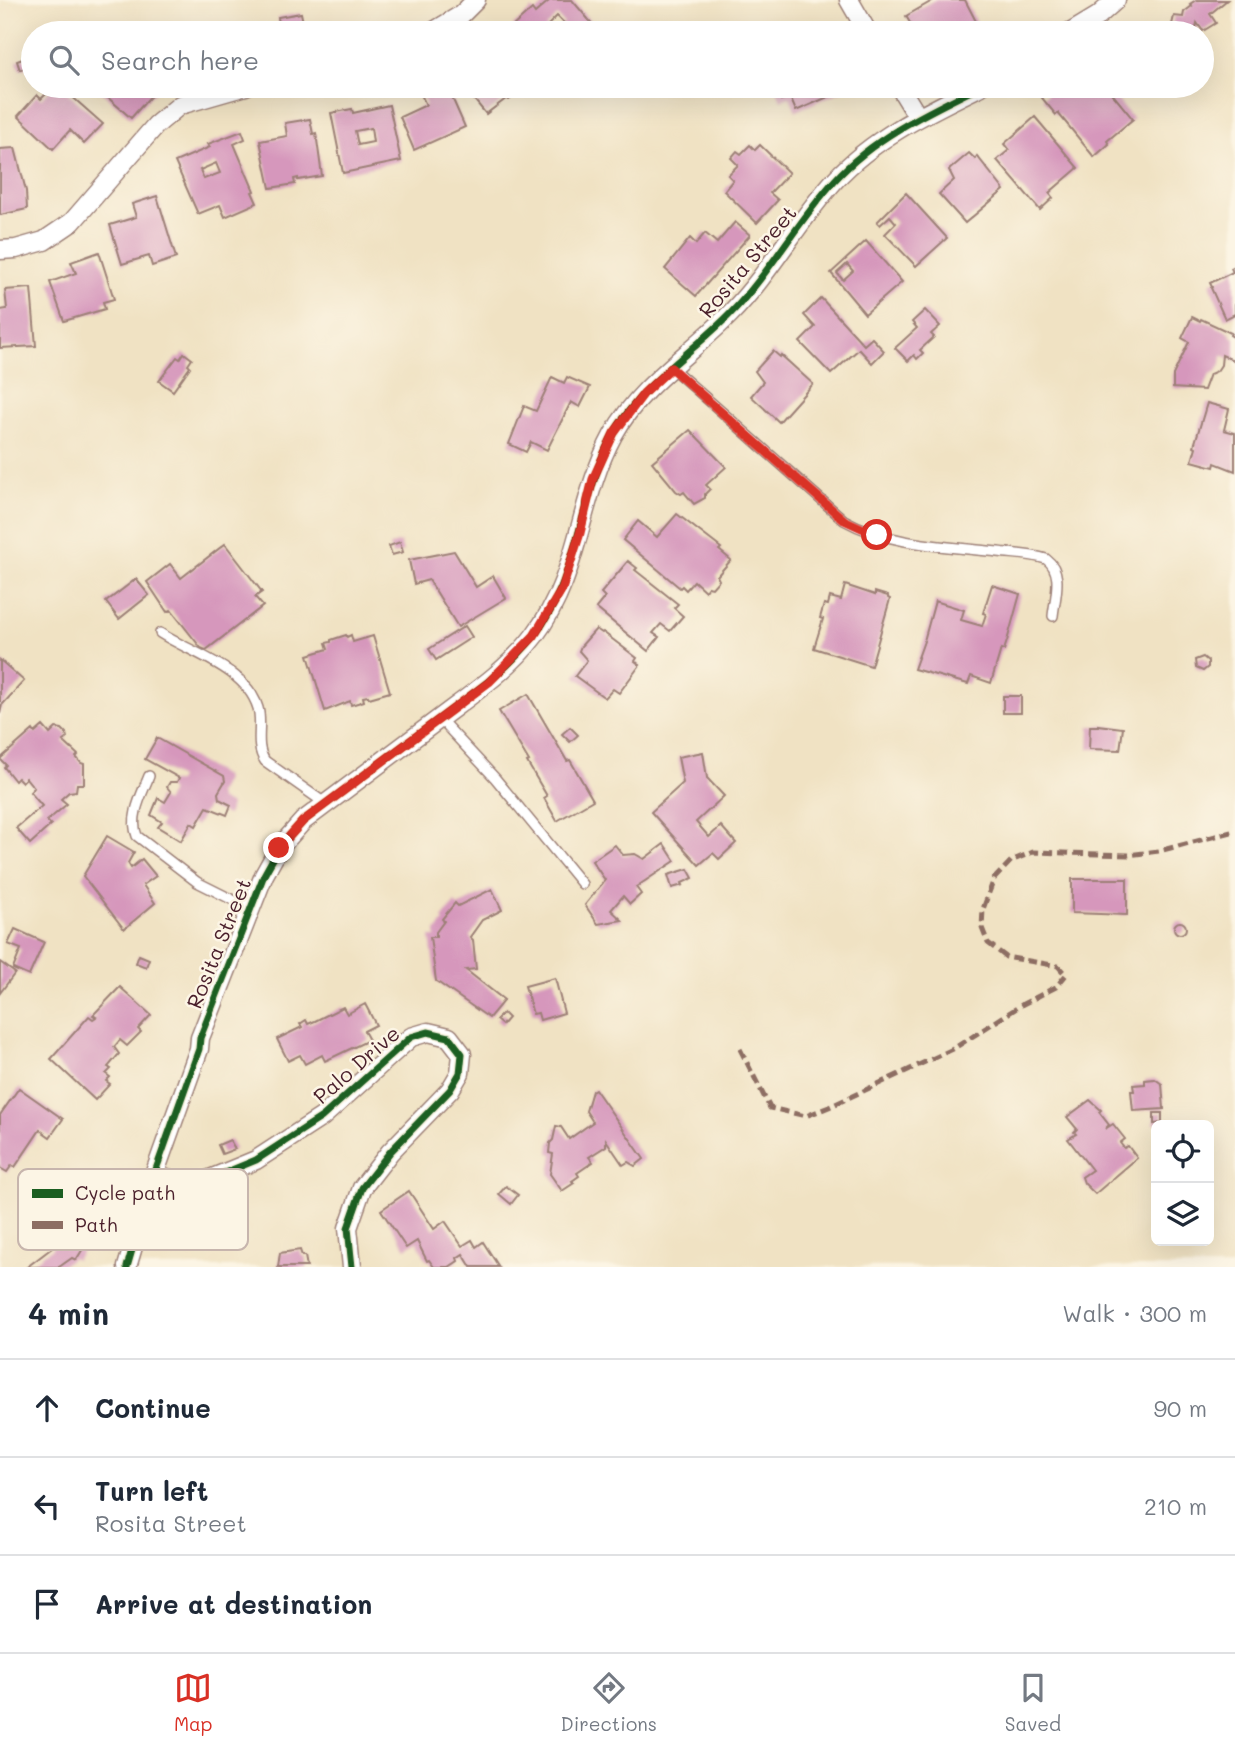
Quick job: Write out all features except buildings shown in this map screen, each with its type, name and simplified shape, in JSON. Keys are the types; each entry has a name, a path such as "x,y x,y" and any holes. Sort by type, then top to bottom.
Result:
{"street":[{"path":"451,21 476,0"},
{"path":"849,0 861,21"},
{"path":"1090,21 1116,0"},
{"path":"0,250 16,249 44,241 72,222 156,125 180,105 204,98"},
{"path":"906,98 918,117"},
{"name":"Rosita Street","path":"156,1169 199,1049 200,1038 264,875 279,848 303,821 489,682 534,636 562,589 580,533 593,479 614,433 644,393 733,311 836,179 877,144 918,117 957,98"},
{"name":"Palo Drive","path":"234,1169 256,1160 322,1118 411,1037 428,1032 449,1037 462,1054 460,1073 450,1090 390,1152 362,1188 348,1228 352,1267"},
{"name":"Rosita Street","path":"127,1267 132,1250"}],"lane":[{"path":"671,368 844,520 856,527 877,535 907,541 1046,559 1056,568 1058,576 1053,616"},
{"path":"160,633 225,667 257,704 259,746 265,761 326,804"},
{"path":"440,719 495,778 582,884"},
{"path":"149,776 137,806 134,828 137,836 197,883 251,909"}],"marked path":[{"path":"740,1049 770,1108 806,1116 829,1107 953,1049 1023,1004 1056,987 1066,975 1058,966 1006,957 988,943 982,928 983,909 994,879 1011,861 1033,852 1129,855 1159,851 1235,831"}],"cycle path":[{"path":"156,1169 199,1049 200,1038 264,875 279,848 303,821 477,690 524,648 549,613 561,588 601,460 613,435 637,400 730,314 771,265 821,196 850,165 903,126 956,98"},
{"path":"234,1169 256,1160 322,1117 411,1037 428,1032 449,1037 462,1054 460,1073 450,1090 390,1152 362,1188 348,1228 352,1267"},
{"path":"127,1267 132,1250"}],"route":[{"path":"279,848 303,821 489,682 534,636 562,589 580,533 593,479 614,433 644,393 671,368 844,520 877,535"}]}
